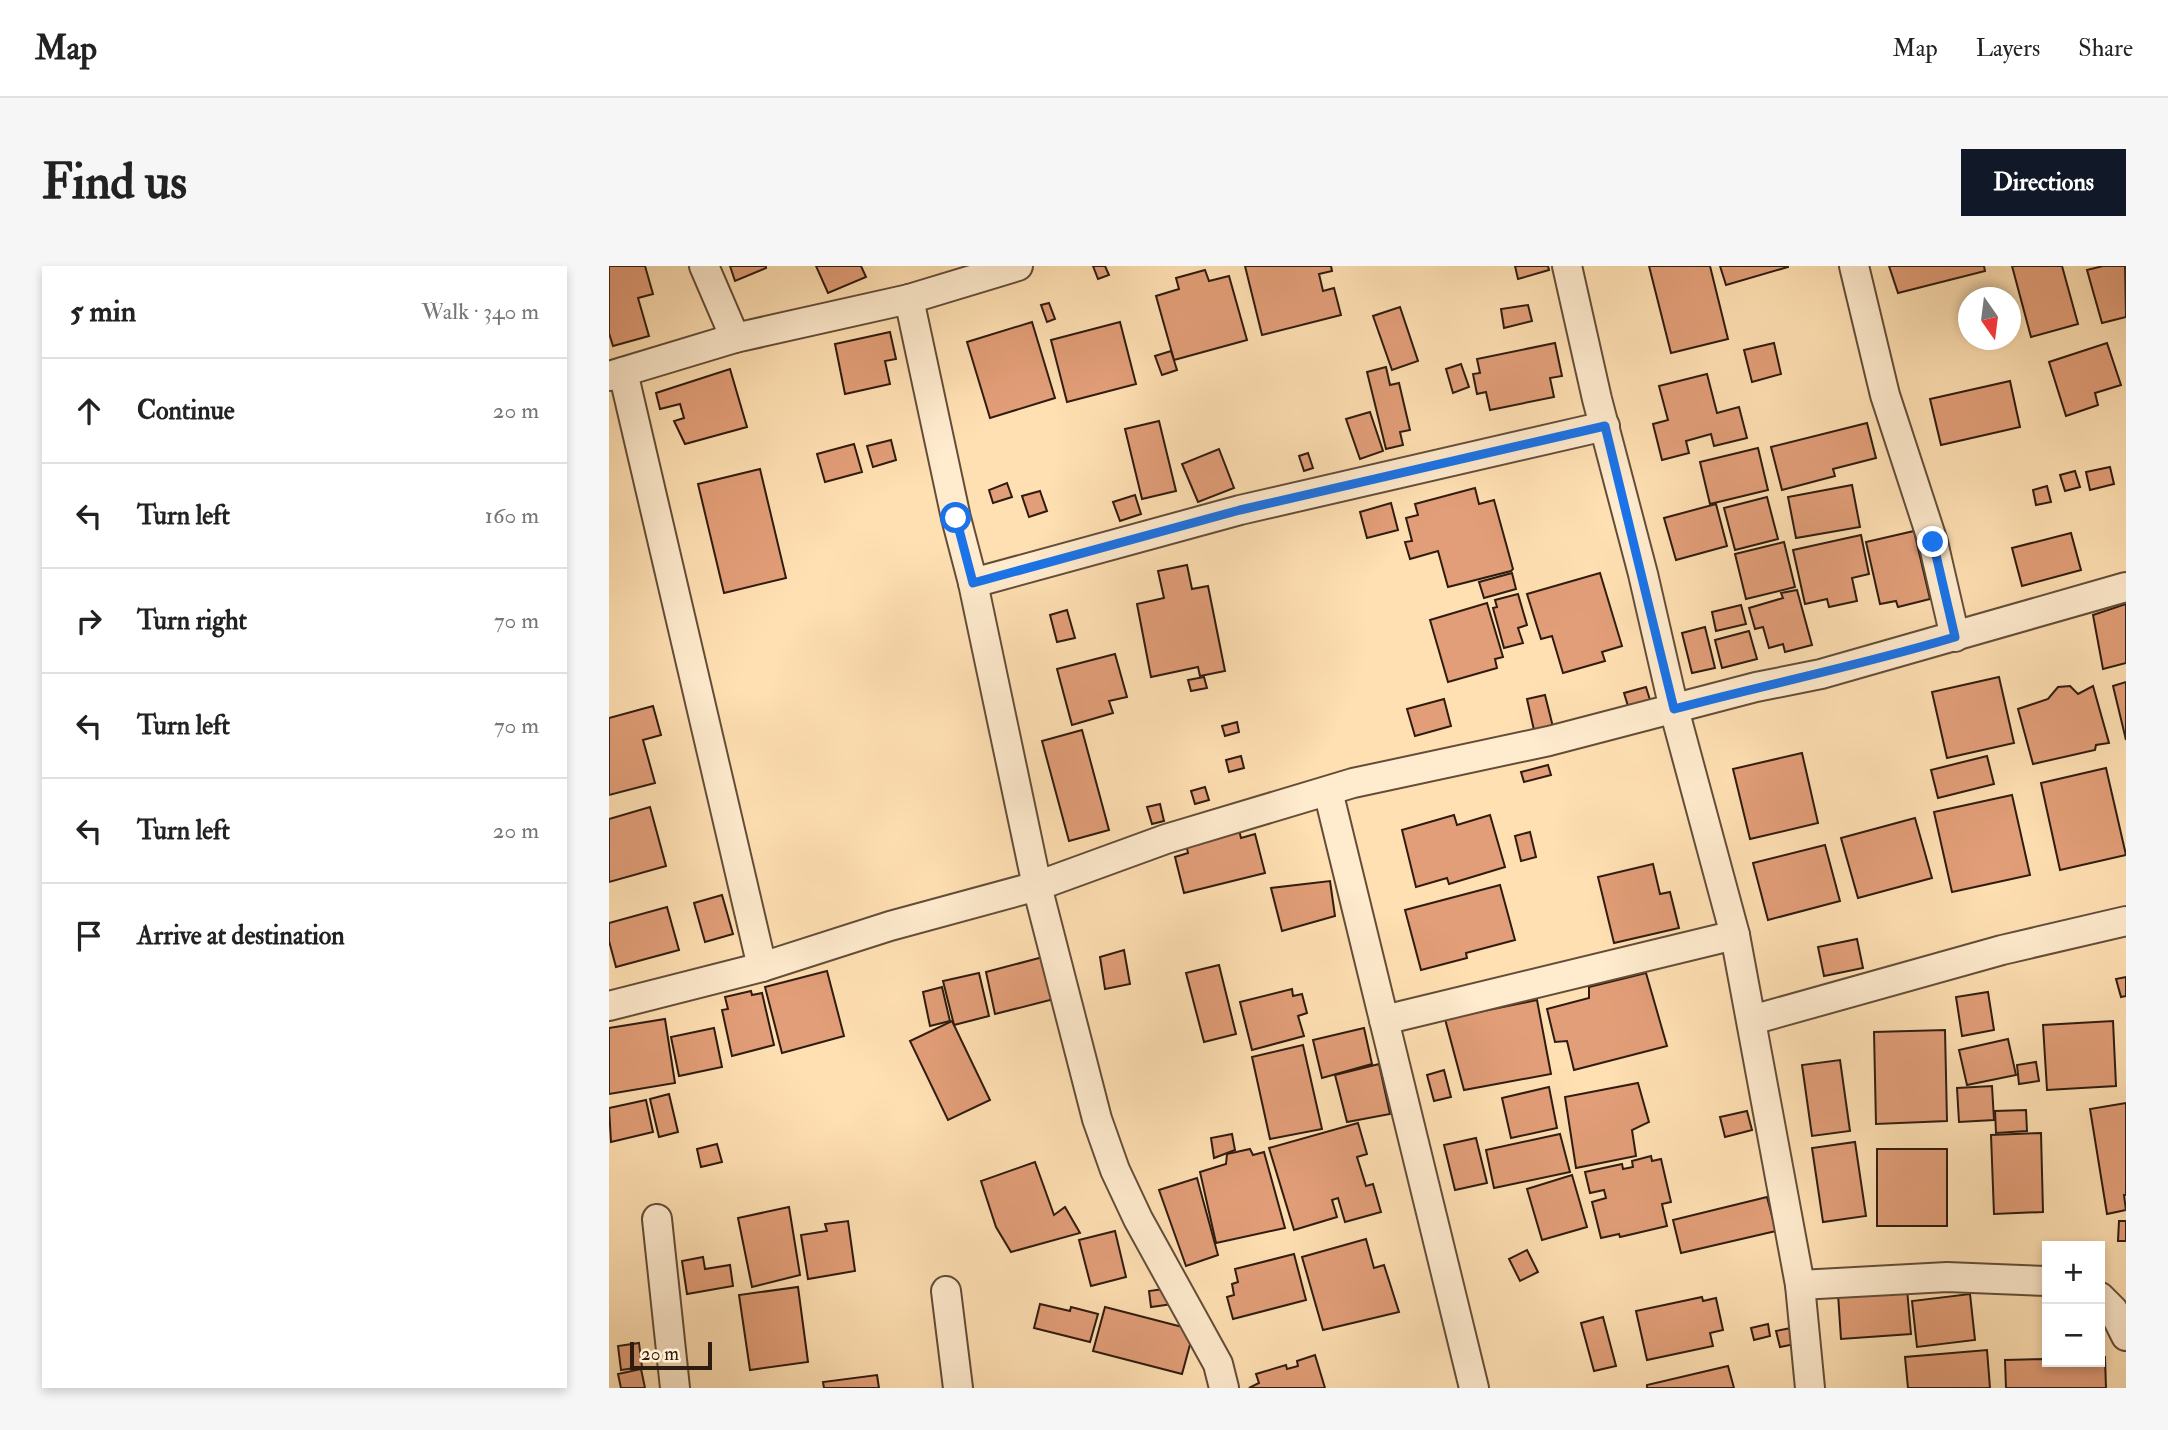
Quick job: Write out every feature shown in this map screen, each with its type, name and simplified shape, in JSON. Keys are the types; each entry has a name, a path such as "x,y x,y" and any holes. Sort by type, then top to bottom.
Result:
{"street":[{"path":"704,266 735,338"},
{"path":"762,967 616,374 735,338 909,299 1018,266"},
{"path":"1567,266 1674,709 1735,935 1800,1285 1810,1388"},
{"path":"1854,266 1885,395 1933,542 1955,637"},
{"path":"909,299 1037,886 1097,1119 1115,1170 1138,1219 1219,1364 1224,1388"},
{"path":"973,583 1240,510 1605,426"},
{"path":"609,1006 762,967 890,926 1037,886 1166,839 1353,783 1549,741 1756,687 1821,674 2126,587"},
{"path":"1328,791 1474,1388"},
{"path":"1752,1020 2003,950 2126,921"},
{"path":"1384,1020 1735,935"},
{"path":"657,1219 675,1388"},
{"path":"1800,1285 1947,1278 2042,1281"},
{"path":"946,1291 958,1388"},
{"path":"2105,1302 2113,1310 2126,1336"}],"building":[{"path":"609,266 645,266 653,294 638,298 649,336 613,346 609,333"},
{"path":"730,266 766,266 766,268 735,281"},
{"path":"816,266 861,266 866,277 828,293"},
{"path":"1093,266 1105,266 1109,275 1098,279"},
{"path":"1245,266 1331,266 1332,271 1319,274 1323,291 1334,288 1341,315 1262,335"},
{"path":"1515,266 1548,266 1549,270 1518,279"},
{"path":"1649,266 1710,266 1728,339 1671,353"},
{"path":"1720,266 1788,266 1788,267 1726,285"},
{"path":"1889,266 1984,266 1985,271 1898,293"},
{"path":"2012,266 2062,266 2078,324 2031,337 2021,300 2021,287 2018,287"},
{"path":"2103,266 2125,266 2126,317 2102,323 2087,270"},
{"path":"1205,270 1209,281 1229,276 1247,340 1174,360 1156,296 1179,289 1176,278"},
{"path":"1049,303 1055,319 1047,322 1041,305"},
{"path":"1528,305 1532,321 1504,328 1501,309"},
{"path":"1400,307 1418,361 1392,370 1373,316"},
{"path":"1032,322 1055,398 990,418 967,342"},
{"path":"1120,322 1136,384 1067,402 1051,340"},
{"path":"890,332 896,359 885,361 890,384 845,394 835,344"},
{"path":"1555,343 1562,376 1550,378 1554,397 1490,410 1486,392 1477,394 1473,374 1480,373 1477,359"},
{"path":"1774,343 1781,374 1752,382 1744,350"},
{"path":"2107,343 2121,385 2095,393 2098,405 2066,416 2049,362"},
{"path":"1171,351 1177,370 1162,375 1155,356"},
{"path":"1461,364 1469,387 1453,393 1446,369"},
{"path":"1386,367 1390,385 1399,383 1410,430 1400,432 1403,445 1386,449 1367,372"},
{"path":"730,369 747,427 685,444 674,421 684,418 680,404 660,409 656,393"},
{"path":"1707,374 1717,413 1739,407 1747,438 1714,446 1711,434 1686,441 1689,453 1662,460 1653,424 1668,420 1659,386"},
{"path":"2010,381 2020,427 1941,445 1930,399"},
{"path":"1370,412 1383,451 1360,459 1346,419"},
{"path":"1159,421 1176,491 1142,499 1125,429"},
{"path":"1867,423 1876,458 1833,469 1835,476 1782,490 1771,447"},
{"path":"891,440 896,460 873,467 867,446"},
{"path":"854,444 862,472 825,482 817,454"},
{"path":"1758,448 1768,490 1710,504 1700,462"},
{"path":"1219,449 1234,488 1198,502 1182,464"},
{"path":"1308,453 1313,468 1304,471 1299,456"},
{"path":"2110,467 2114,484 2090,490 2086,472"},
{"path":"760,469 786,578 724,593 698,484"},
{"path":"2075,471 2080,487 2065,491 2060,475"},
{"path":"1007,483 1012,497 993,503 989,490"},
{"path":"1852,485 1860,527 1796,538 1788,497"},
{"path":"2047,486 2051,502 2036,505 2033,490"},
{"path":"1475,488 1479,504 1494,500 1513,569 1448,587 1438,551 1410,559 1405,542 1412,541 1406,518 1418,515 1415,504"},
{"path":"1040,491 1047,511 1029,517 1022,496"},
{"path":"1135,495 1141,514 1120,521 1113,502"},
{"path":"1767,497 1778,539 1735,550 1724,508"},
{"path":"1391,503 1398,530 1367,538 1360,512"},
{"path":"1716,504 1727,546 1676,560 1664,518"},
{"path":"1914,531 1930,599 1898,607 1896,601 1880,604 1866,542"},
{"path":"2071,533 2081,570 2022,586 2012,548"},
{"path":"1861,535 1869,574 1852,578 1857,601 1829,607 1827,599 1805,604 1793,550"},
{"path":"1784,542 1795,587 1746,599 1735,554"},
{"path":"1187,565 1192,589 1208,586 1225,671 1200,676 1198,667 1151,677 1137,604 1164,598 1158,571"},
{"path":"1512,573 1516,589 1484,598 1479,582"},
{"path":"1600,573 1622,646 1602,652 1605,661 1563,673 1552,636 1541,639 1527,594"},
{"path":"1797,590 1812,645 1785,652 1783,644 1769,648 1763,627 1755,629 1749,608 1783,598 1781,593"},
{"path":"1518,594 1527,625 1518,628 1523,643 1504,648 1493,608 1497,607 1495,600"},
{"path":"1487,603 1503,657 1495,659 1497,668 1448,682 1430,620"},
{"path":"2126,604 2126,663 2103,669 2093,615"},
{"path":"1741,605 1746,624 1716,631 1712,612"},
{"path":"1067,610 1075,638 1057,642 1050,615"},
{"path":"1705,627 1715,668 1692,673 1682,633"},
{"path":"1749,631 1757,659 1722,668 1715,640"},
{"path":"1115,654 1127,697 1109,701 1113,713 1072,725 1057,669"},
{"path":"1204,677 1207,688 1191,691 1188,680"},
{"path":"1999,677 2014,743 1947,758 1932,692"},
{"path":"2126,682 2126,740 2113,686"},
{"path":"2070,686 2078,694 2093,686 2109,743 2096,745 2095,750 2033,764 2018,709 2048,699 2058,687"},
{"path":"1646,687 1650,700 1628,706 1624,693"},
{"path":"1545,695 1555,735 1536,739 1527,699"},
{"path":"1444,699 1451,726 1415,736 1407,709"},
{"path":"653,706 661,735 643,740 655,783 609,795 609,718"},
{"path":"1237,722 1239,732 1225,736 1222,726"},
{"path":"1082,730 1109,830 1069,841 1042,741"},
{"path":"1802,753 1818,823 1750,839 1733,769"},
{"path":"1241,756 1244,768 1229,772 1226,760"},
{"path":"1987,756 1994,784 1938,798 1931,770"},
{"path":"1548,765 1551,775 1524,782 1521,772"},
{"path":"2106,768 2126,855 2060,870 2041,783"},
{"path":"1205,787 1209,800 1195,804 1191,791"},
{"path":"2012,795 2030,875 1952,892 1934,812"},
{"path":"1160,804 1164,821 1152,824 1147,807"},
{"path":"650,807 666,866 609,882 609,819"},
{"path":"1454,815 1457,825 1490,815 1505,867 1449,884 1447,878 1416,887 1402,830"},
{"path":"1915,818 1932,878 1858,898 1841,838"},
{"path":"1239,830 1241,838 1255,834 1265,873 1184,893 1175,857 1188,853 1186,844"},
{"path":"1530,832 1536,857 1521,861 1515,836"},
{"path":"1825,845 1840,901 1768,920 1753,863"},
{"path":"1653,864 1660,894 1670,892 1679,928 1614,943 1598,877"},
{"path":"1330,881 1335,916 1282,931 1271,888"},
{"path":"1500,885 1515,940 1466,953 1467,958 1421,970 1405,910"},
{"path":"722,895 733,934 705,942 694,903"},
{"path":"667,907 679,950 616,967 609,941 609,923"},
{"path":"1857,939 1863,968 1824,976 1818,947"},
{"path":"1124,950 1130,984 1105,989 1100,957"},
{"path":"1043,957 1054,999 995,1014 986,972"},
{"path":"1219,965 1236,1034 1204,1042 1186,973"},
{"path":"827,971 844,1036 782,1053 765,987"},
{"path":"979,973 989,1016 954,1025 943,981"},
{"path":"1646,973 1667,1046 1574,1070 1567,1041 1555,1042 1547,1009 1589,998 1589,987"},
{"path":"2126,977 2126,996 2121,997 2116,979"},
{"path":"942,987 950,1021 930,1026 923,992"},
{"path":"1292,989 1293,996 1302,994 1307,1013 1298,1016 1304,1036 1252,1050 1240,1002"},
{"path":"751,991 752,995 762,993 774,1045 732,1056 722,1010 728,1009 725,997"},
{"path":"1988,992 1994,1030 1962,1036 1956,997"},
{"path":"1537,1000 1551,1074 1464,1090 1445,1019"},
{"path":"665,1019 675,1083 609,1094 609,1028"},
{"path":"952,1021 990,1100 948,1120 910,1041"},
{"path":"2113,1021 2116,1086 2047,1090 2043,1025"},
{"path":"714,1028 722,1067 679,1076 671,1037"},
{"path":"1364,1028 1372,1064 1322,1078 1313,1040"},
{"path":"1945,1030 1947,1121 1876,1124 1874,1032"},
{"path":"2008,1039 2016,1075 1967,1085 1959,1050"},
{"path":"1303,1045 1322,1129 1270,1139 1252,1057"},
{"path":"1840,1060 1850,1131 1812,1136 1802,1065"},
{"path":"2036,1062 2039,1081 2019,1084 2017,1065"},
{"path":"1379,1064 1390,1114 1347,1122 1335,1075"},
{"path":"1444,1070 1451,1097 1434,1101 1427,1075"},
{"path":"1638,1083 1649,1122 1632,1130 1636,1156 1576,1168 1565,1097"},
{"path":"1992,1086 1994,1120 1959,1122 1957,1088"},
{"path":"1549,1087 1557,1128 1511,1138 1502,1098"},
{"path":"669,1094 678,1132 659,1137 650,1099"},
{"path":"646,1100 653,1132 611,1142 609,1108"},
{"path":"2126,1103 2126,1210 2107,1214 2090,1109"},
{"path":"2026,1110 2027,1131 1996,1133 1995,1111"},
{"path":"1747,1111 1752,1130 1725,1137 1720,1117"},
{"path":"1358,1123 1367,1154 1357,1157 1366,1186 1373,1184 1381,1212 1345,1222 1338,1198 1332,1200 1337,1217 1294,1230 1269,1148"},
{"path":"2041,1133 2043,1212 1994,1214 1991,1135"},
{"path":"1232,1134 1235,1150 1214,1158 1211,1138"},
{"path":"1560,1134 1570,1172 1494,1188 1486,1150"},
{"path":"1476,1138 1487,1183 1455,1190 1444,1145"},
{"path":"1855,1142 1866,1216 1823,1222 1812,1148"},
{"path":"717,1144 722,1162 701,1167 697,1149"},
{"path":"1250,1149 1253,1155 1264,1152 1285,1228 1216,1243 1200,1172 1226,1164 1227,1154"},
{"path":"1877,1149 1947,1149 1947,1226 1877,1226"},
{"path":"1651,1156 1652,1161 1661,1159 1671,1202 1662,1204 1667,1226 1620,1237 1619,1234 1601,1238 1592,1202 1606,1198 1604,1190 1590,1193 1585,1172 1622,1164 1623,1169 1633,1167 1632,1161"},
{"path":"1035,1162 1054,1215 1065,1207 1080,1233 1011,1252 996,1227 981,1181"},
{"path":"1572,1175 1587,1227 1542,1240 1527,1189"},
{"path":"1197,1178 1218,1255 1186,1266 1159,1190"},
{"path":"1767,1197 1776,1231 1681,1253 1673,1220"},
{"path":"789,1207 800,1275 752,1287 738,1218"},
{"path":"848,1221 855,1271 808,1279 801,1235 827,1231 825,1224"},
{"path":"2119,1221 2126,1221 2126,1241 2118,1241"},
{"path":"1115,1231 1126,1277 1091,1286 1079,1240"},
{"path":"1366,1239 1374,1268 1384,1265 1399,1312 1323,1330 1302,1257"},
{"path":"1527,1250 1538,1272 1520,1281 1509,1259"},
{"path":"1294,1254 1306,1300 1233,1319 1227,1297 1234,1295 1232,1284 1238,1282 1235,1269"},
{"path":"703,1257 705,1269 730,1265 733,1286 687,1294 682,1261"},
{"path":"798,1287 808,1362 750,1370 739,1295"},
{"path":"1171,1288 1173,1304 1151,1307 1149,1291"},
{"path":"1907,1289 1911,1334 1841,1339 1838,1294"},
{"path":"1970,1294 1975,1340 1917,1347 1912,1301"},
{"path":"1702,1297 1703,1301 1716,1298 1723,1330 1710,1333 1713,1346 1647,1360 1636,1311"},
{"path":"1040,1304 1070,1311 1071,1307 1098,1314 1090,1342 1034,1328"},
{"path":"1105,1307 1194,1330 1182,1374 1093,1351"},
{"path":"1603,1317 1616,1366 1594,1371 1581,1323"},
{"path":"1768,1324 1770,1336 1754,1340 1751,1328"},
{"path":"1791,1328 1795,1344 1780,1347 1776,1331"},
{"path":"639,1343 642,1367 621,1370 618,1346"},
{"path":"1987,1350 1990,1388 1908,1388 1905,1357"},
{"path":"1315,1355 1325,1388 1249,1388 1259,1383 1256,1374 1286,1365 1287,1369 1298,1366 1297,1361"},
{"path":"2105,1357 2106,1388 2006,1388 2005,1360 2042,1359 2042,1367 2105,1367"},
{"path":"1728,1366 1734,1388 1647,1388 1647,1385"},
{"path":"641,1369 645,1388 621,1388 618,1374"},
{"path":"877,1375 879,1388 824,1388 823,1382"}],"route":[{"path":"956,518 973,583 1240,510 1605,426 1674,709 1756,687 1821,674 1955,637 1933,542"}]}
